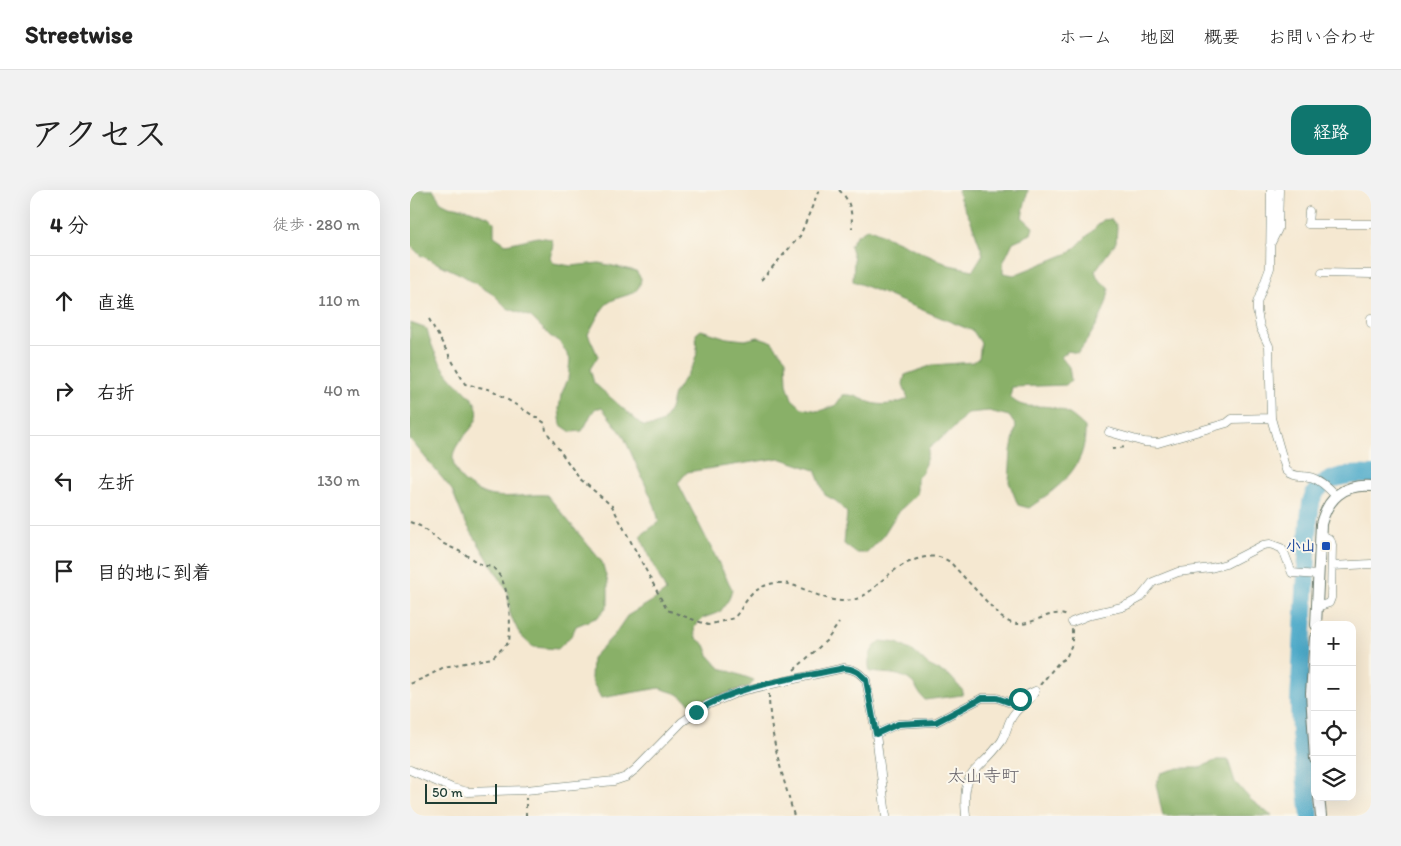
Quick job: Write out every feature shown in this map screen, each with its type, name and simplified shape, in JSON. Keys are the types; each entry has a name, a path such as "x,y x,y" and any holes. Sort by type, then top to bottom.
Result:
{"street":[{"path":"1271,190 1270,268 1257,303 1260,326 1269,346 1271,418 1286,470 1289,474 1312,478 1321,482 1336,496"},
{"path":"1270,245 1278,229 1279,190"},
{"path":"1309,211 1308,224 1371,224"},
{"path":"1322,272 1371,274"},
{"path":"1371,318 1371,323"},
{"path":"1109,432 1144,442 1158,443 1227,423 1232,419 1271,418"},
{"path":"1316,621 1316,575 1321,524 1326,508 1336,496 1356,486 1371,486"},
{"path":"1317,607 1329,602 1332,566 1331,541 1320,534"},
{"path":"1072,622 1092,614 1122,608 1140,598 1153,582 1170,575 1226,564 1263,545 1270,544 1281,548 1292,573 1316,575"},
{"path":"1332,566 1371,564"},
{"path":"1313,666 1311,693 1315,756"},
{"path":"410,770 452,788 468,792 526,790 614,781 626,777 636,769 682,722 707,704 741,691 844,668 860,673 866,680 876,734 886,816"},
{"path":"876,734 898,724 936,722 982,698 997,698 1008,702 1034,692"},
{"path":"966,816 964,800 967,781 999,745 1005,736 1012,715 1033,698 1034,692"},
{"path":"1319,801 1321,816"}],"path":[{"path":"760,280 800,236 819,190"},
{"path":"839,190 847,199 850,207 852,228"},
{"path":"429,319 464,384 492,390 545,423 546,431 579,478 612,506 666,610 708,625 734,618 753,593 771,583 780,582 790,584 832,601 856,599 866,595 888,575 915,560 939,557 950,562 1001,617 1012,623 1037,621 1051,614 1061,613 1072,622 1072,644 1066,658 1059,662 1034,692"},
{"path":"410,522 420,526 442,543 464,553 480,565 493,567 502,580 509,614 510,630 509,642 492,658 444,667 410,684"},
{"path":"788,675 828,640 838,623"},
{"path":"769,694 769,709 778,756 794,816"},
{"path":"526,790 526,816"}],"green space":[{"path":"410,190 433,190 441,202 449,206 468,209 489,217 494,222 494,236 506,244 538,237 551,239 553,244 550,259 554,263 571,266 599,263 636,271 641,278 637,289 605,305 588,334 598,356 590,369 594,383 643,426 653,426 663,422 670,409 674,394 694,363 697,353 696,334 701,330 727,338 745,340 758,337 771,341 786,359 787,384 792,399 802,408 819,411 835,406 843,395 853,396 878,404 903,401 908,399 903,384 905,375 933,365 973,362 979,358 981,343 973,331 853,281 854,259 850,246 856,236 868,228 949,265 973,270 983,254 958,190 1028,190 1022,217 1033,227 1031,234 1013,242 1003,263 1003,273 1014,275 1071,252 1103,220 1111,219 1117,226 1116,242 1095,271 1098,279 1109,288 1108,297 1098,322 1078,353 1068,351 1061,357 1069,367 1071,380 1066,385 1012,387 1010,397 1015,402 1026,406 1055,408 1075,418 1085,427 1081,454 1069,475 1051,492 1029,508 1018,505 1009,482 1011,451 1016,426 1009,416 989,411 967,413 952,430 929,448 923,471 917,478 917,494 898,512 881,539 867,553 856,553 844,544 847,513 836,501 825,495 815,470 779,458 687,472 678,483 732,589 729,599 720,612 703,618 694,627 695,637 705,645 710,657 720,668 754,680 750,686 691,704 678,694 659,688 601,698 591,679 592,658 614,635 627,616 666,591 640,536 659,522 655,506 623,435 602,408 596,408 582,431 571,432 561,425 559,409 561,395 568,379 570,359 560,342 550,336 531,317 507,308 494,295 462,275 420,255 410,245"},
{"path":"410,323 427,329 431,344 441,364 476,405 478,414 475,422 454,452 453,461 461,478 476,489 490,495 507,497 547,495 602,562 608,583 608,605 598,617 576,626 572,635 558,649 533,647 520,635 510,614 508,592 464,520 452,490 410,439"},
{"path":"881,641 897,643 914,652 928,665 950,676 963,691 962,695 925,700 909,679 893,674 870,672 870,655 874,647"},
{"path":"1217,760 1228,760 1235,782 1251,800 1272,816 1163,816 1156,784 1161,773 1179,768 1199,768"}],"waterway":[{"path":"1310,816 1300,733 1299,703 1311,504 1316,491 1329,481 1346,476 1371,475"}],"place":[{"name":"小山","path":"1326,546"}],"district":[{"name":"太山寺町","path":"983,776"}],"route":[{"path":"696,712 707,704 741,691 844,668 860,673 866,680 876,734 898,724 936,722 982,698 997,698 1008,702 1020,699"}]}
